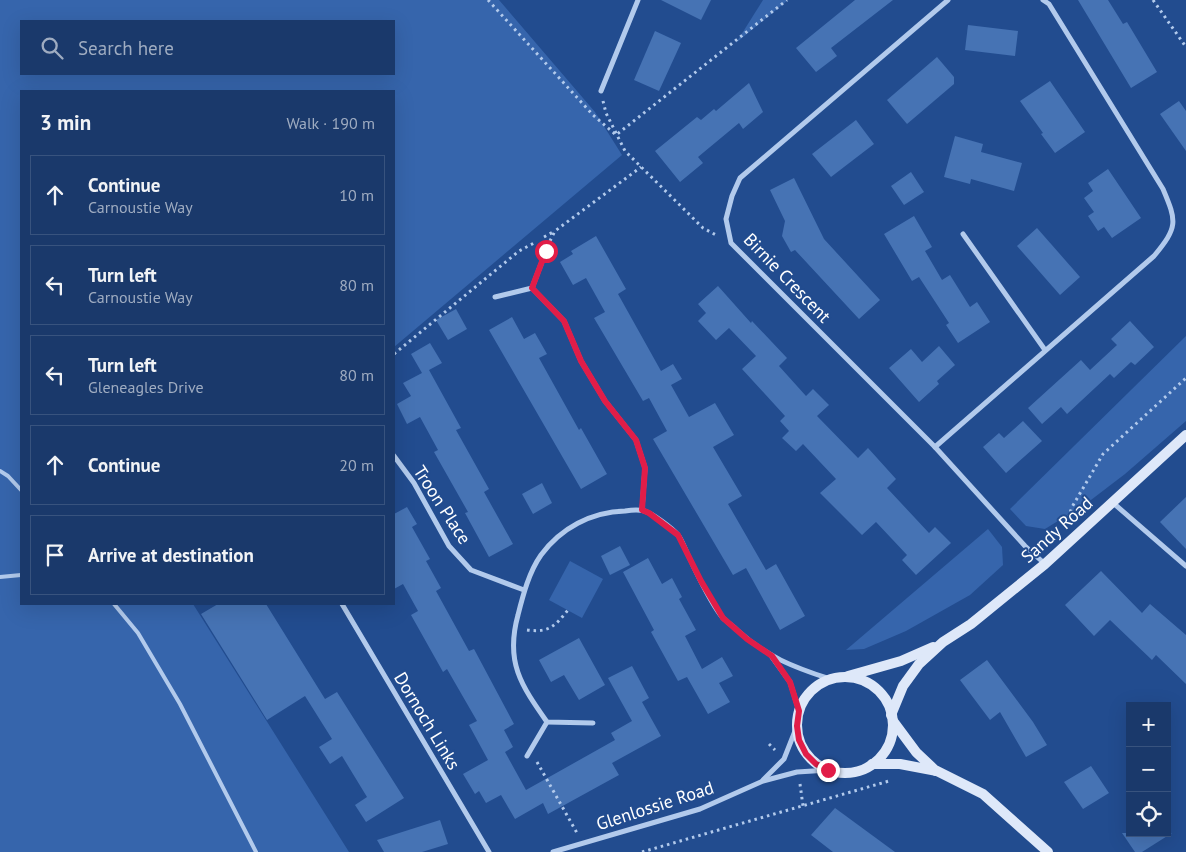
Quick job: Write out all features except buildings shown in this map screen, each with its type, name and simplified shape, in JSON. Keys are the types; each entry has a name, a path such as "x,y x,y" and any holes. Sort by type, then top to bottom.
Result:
{"street":[{"path":"601,92 638,0"},
{"name":"Birnie Crescent","path":"948,0 740,178 732,196 726,219 732,243 934,447 1025,546 1045,564"},
{"path":"934,447 1154,256 1169,238 1173,222 1173,213 1163,189 1048,4 1043,0"},
{"path":"963,234 1044,350"},
{"path":"532,288 546,251"},
{"path":"495,298 532,288"},
{"path":"532,288 564,321 581,361 605,401 636,440 645,468 642,510"},
{"name":"Sandy Road","path":"892,718 903,686 919,664 944,642 972,624 1045,564 1186,435"},
{"name":"Troon Place","path":"395,457 414,482 449,546 471,570 524,590"},
{"path":"1112,502 1186,566"},
{"path":"547,722 524,690 513,657 514,627 524,590 540,557 563,532 593,516 613,511 642,510 649,513 678,535 701,581 723,618 747,639 772,656 830,679"},
{"name":"Dornoch Links","path":"343,605 489,852"},
{"name":"Sandy Road","path":"847,677 901,661 944,642"},
{"path":"772,656 790,682 799,711"},
{"path":"847,677 863,680 877,689 890,707 892,736 886,749 872,764 857,772 843,773 828,770 816,764 806,754 799,740 797,726 799,711 805,698 815,687 830,679 847,677"},
{"path":"892,718 916,752 937,771 983,794 1048,852"},
{"path":"547,722 593,723"},
{"path":"529,753 547,722"},
{"name":"Glenlossie Road","path":"762,781 784,759 797,726"},
{"path":"872,764 900,764 937,771"},
{"name":"Glenlossie Road","path":"553,852 700,810 762,781 797,772 828,770"}],"lane":[{"path":"0,471 8,476 20,489"},
{"path":"0,577 20,575"},
{"path":"115,605 138,633 180,704 256,852"}],"path":[{"path":"488,0 593,115 616,136"},
{"path":"616,136 787,0"},
{"path":"1153,0 1186,48"},
{"path":"601,92 606,113 625,152 703,228 732,243"},
{"path":"395,353 519,251 555,231 641,167"},
{"path":"546,251 555,231"},
{"path":"1072,507 1103,454 1186,378"},
{"path":"514,627 537,631 552,628 568,610"},
{"path":"529,753 583,843"},
{"path":"642,852 889,780 897,780"}],"shaded area":[{"path":"0,0 499,0 595,112 622,155 395,346 395,90 20,90 20,605 194,605 349,852 0,852"},
{"path":"763,0 788,0 736,43"},
{"path":"1186,336 1186,421 1125,474 1087,503 1045,529 1026,526 1010,509"},
{"path":"988,529 1002,547 1003,565 970,595 906,631 864,649 846,650"},
{"path":"570,561 603,579 582,618 549,600"}],"route":[{"path":"546,251 532,288 564,321 581,361 605,401 636,440 645,468 642,510 649,513 678,535 701,581 723,618 747,639 772,656 790,682 799,711 797,726 799,740 806,754 816,764 828,770"}]}
